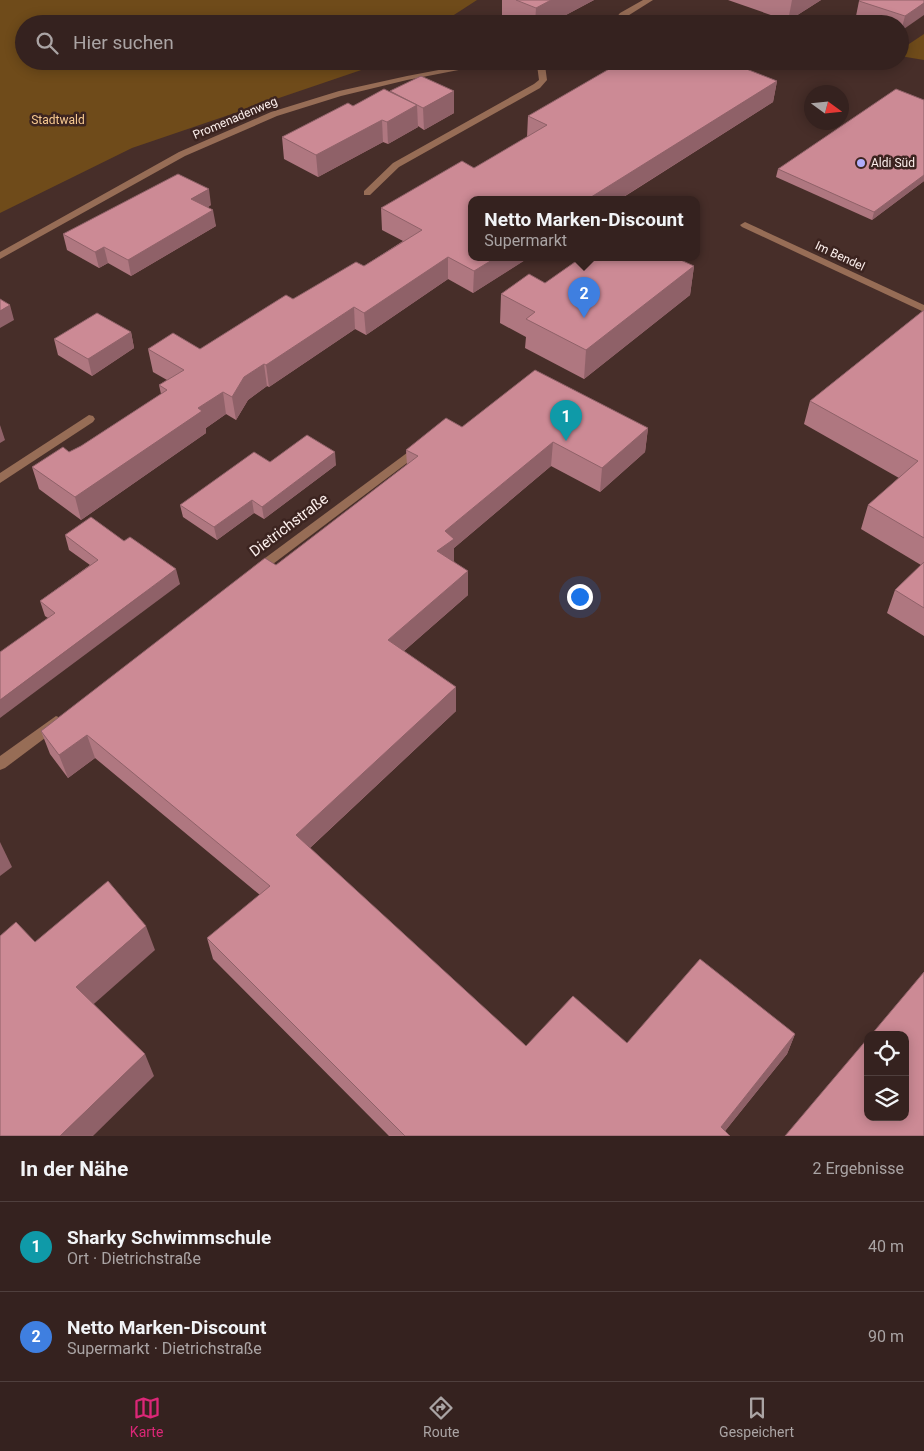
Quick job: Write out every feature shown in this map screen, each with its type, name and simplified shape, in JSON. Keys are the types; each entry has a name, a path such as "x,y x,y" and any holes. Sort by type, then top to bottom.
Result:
{"street":[{"path":"622,15 649,0"},
{"name":"Promenadenweg","path":"0,256 182,154 274,114 339,94 451,70"},
{"path":"367,193 396,165 537,86 542,80 541,70"},
{"name":"Im Bendel","path":"745,225 924,309"},
{"path":"0,479 90,419"},
{"name":"Dietrichstraße","path":"247,578 430,440"},
{"path":"0,764 64,716"}],"green space":[{"name":"Stadtwald","path":"0,0 477,0 454,15 15,15 15,70 361,70 132,148 0,213"},
{"path":"924,34 924,60 909,58 909,44"}],"building":[{"path":"516,0 551,0 536,8"},
{"path":"924,0 924,3 906,15 902,15 859,1"},
{"path":"607,70 749,70 777,81 593,196 468,196 468,261 490,261 474,271 448,257 364,313 354,307 266,365 264,364 244,377 232,397 223,392 198,408 202,411 75,497 32,467 63,447 69,452 81,446 167,390 159,385 184,370 148,349 173,333 200,349 286,295 293,299 356,262 364,266 422,230 381,208 462,161 474,168 547,125 528,116"},
{"path":"421,76 454,91 423,108 390,91"},
{"path":"384,89 417,105 387,122 382,120 316,155 282,137 348,103 353,106"},
{"name":"Aldi Süd","path":"896,89 924,100 924,175 874,212 778,169 836,130 849,130 849,121"},
{"path":"178,174 209,189 191,199 213,210 128,260 104,247 95,252 63,234"},
{"path":"576,261 683,261 694,266 586,350 526,319 535,312 501,294 529,274 545,283"},
{"path":"0,299 10,305 0,311"},
{"path":"924,310 924,538 868,505 918,461 810,401"},
{"path":"97,313 131,332 88,359 54,339"},
{"path":"535,370 648,428 602,468 553,442 445,531 454,539 437,551 468,571 388,640 456,687 296,835 526,1046 573,996 627,1043 700,959 795,1034 721,1127 730,1136 405,1136 207,938 270,886 87,735 59,755 41,731 265,558 276,565 418,456 406,450 446,418 462,427"},
{"path":"307,435 335,452 262,507 252,500 214,527 180,505 254,452 270,462"},
{"path":"91,517 124,541 130,537 176,569 0,700 0,652 55,613 40,601 98,560 65,535"},
{"path":"924,562 924,608 895,590"},
{"path":"108,881 146,926 76,987 145,1054 60,1136 0,1136 0,936 16,922 35,942"},
{"path":"924,972 924,1136 785,1136 864,1043 864,1121 909,1121 909,1031 874,1031"}],"place":[{"name":"Aldi Süd","path":"861,163"},
{"name":"Netto Marken-Discount","path":"584,318"},
{"name":"Sharky Schwimmschule","path":"566,441"}]}
